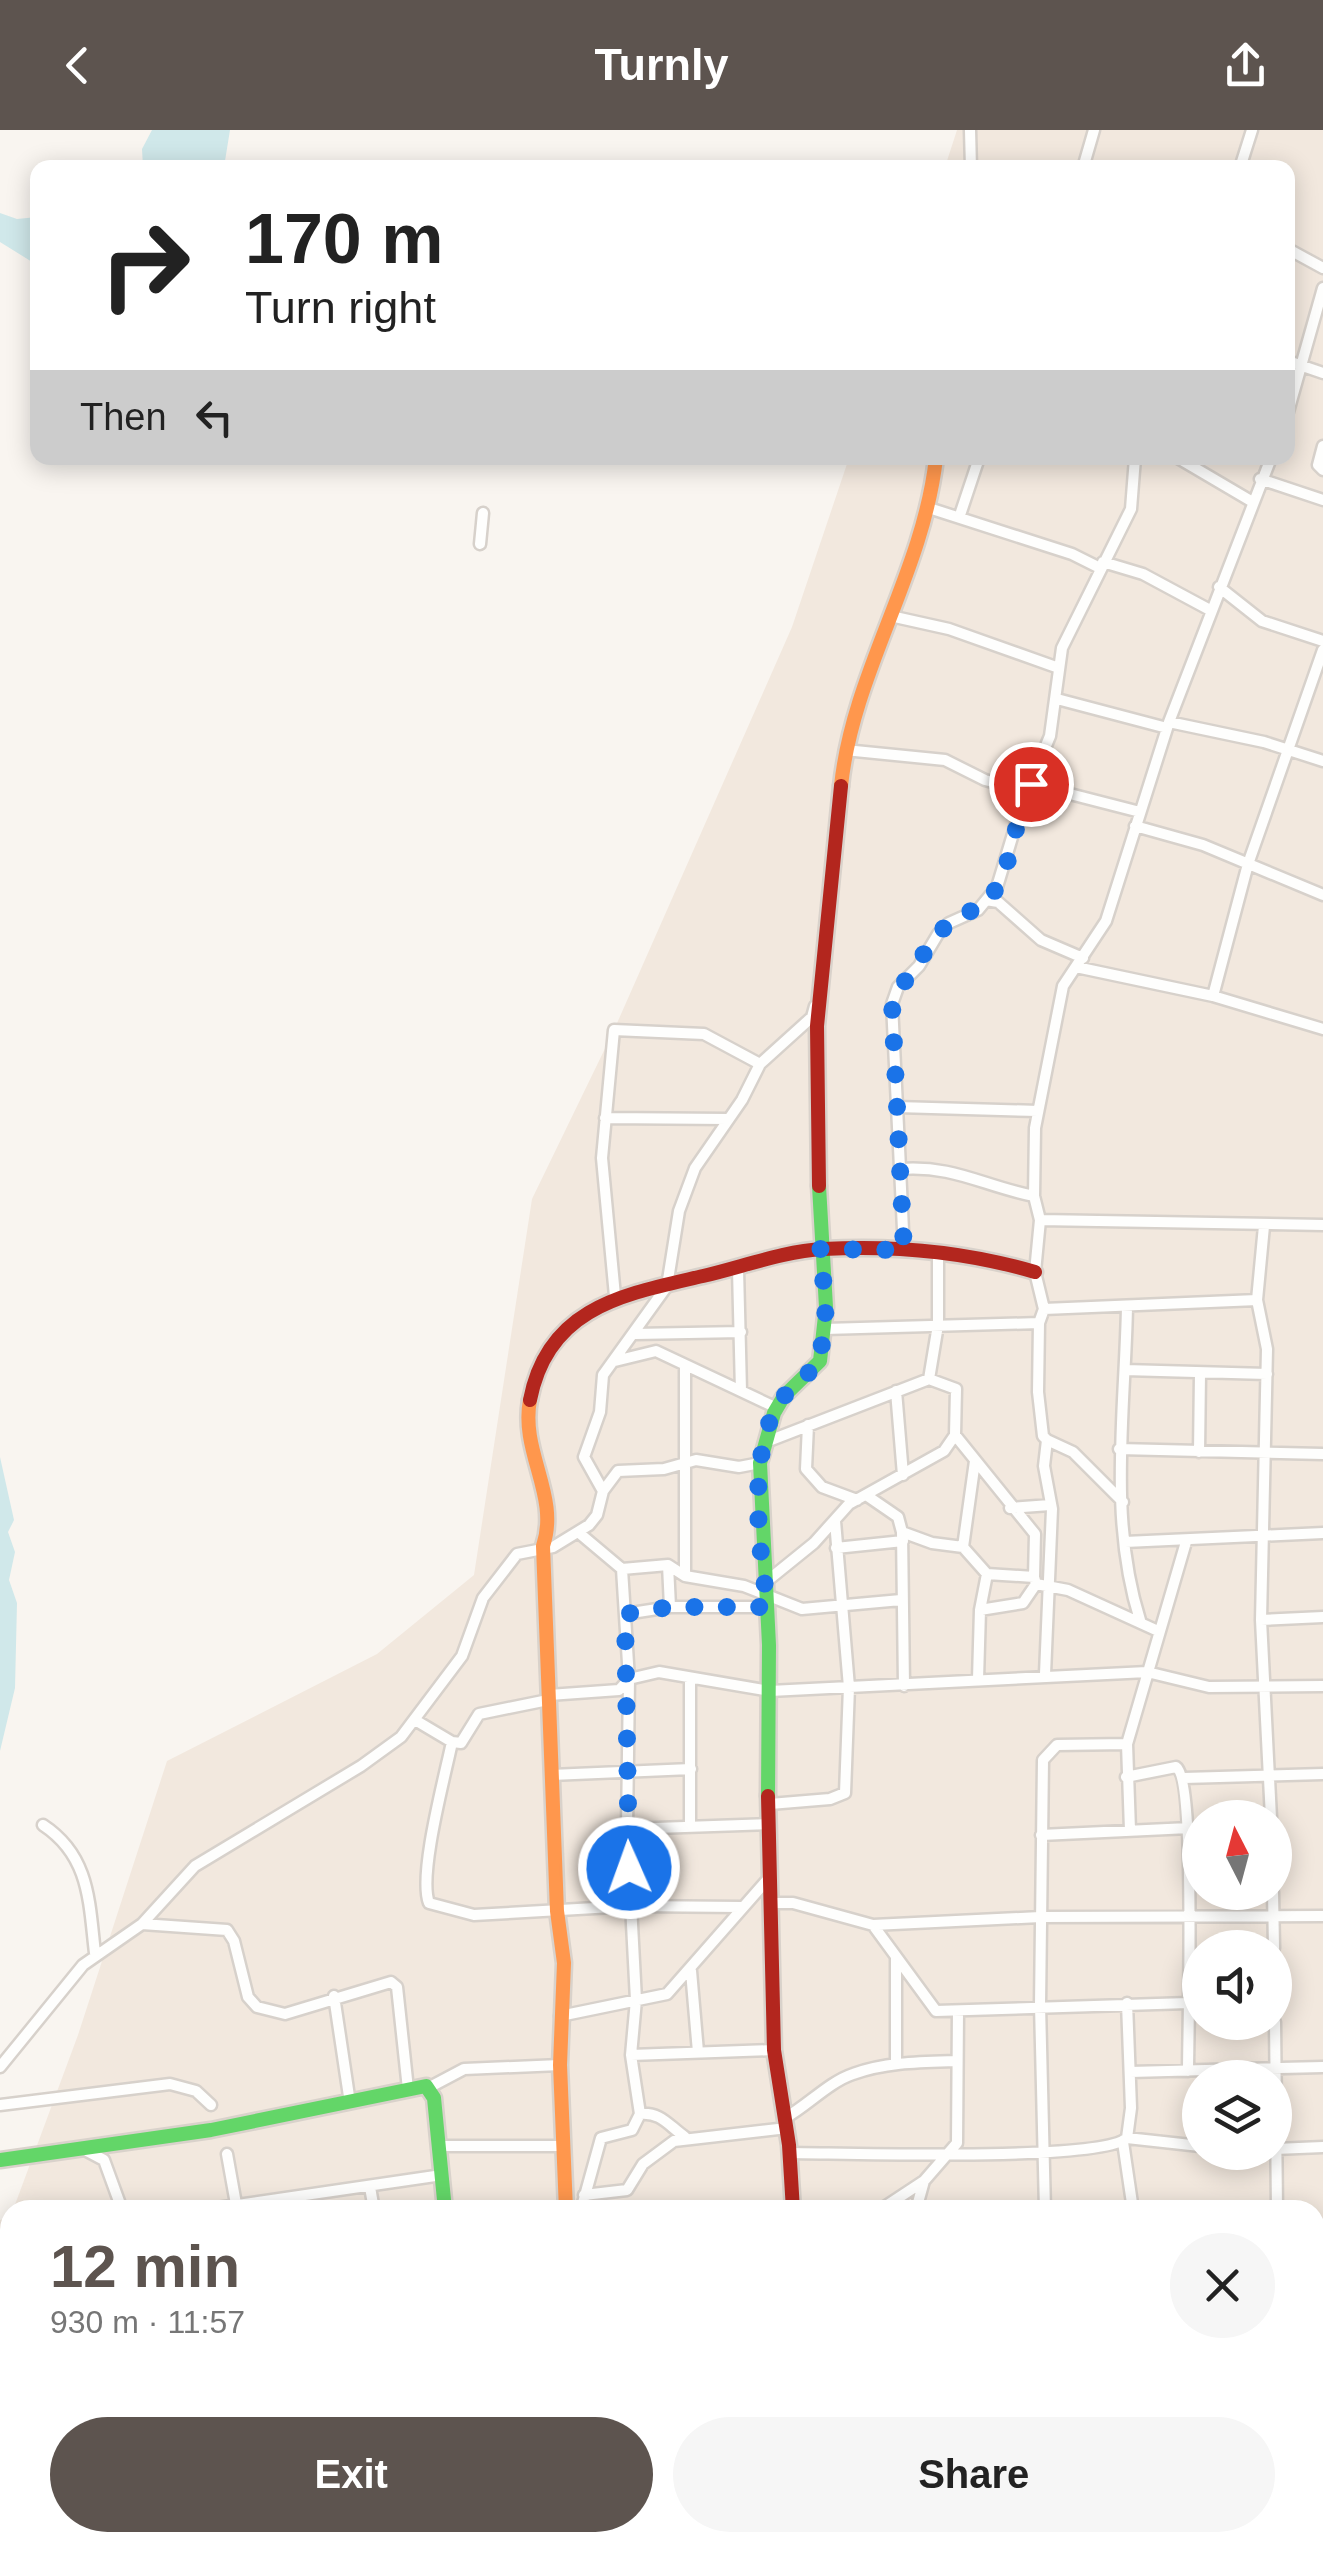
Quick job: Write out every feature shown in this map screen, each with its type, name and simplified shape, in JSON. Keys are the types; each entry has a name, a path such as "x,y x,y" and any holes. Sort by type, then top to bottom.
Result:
{"street":[{"path":"970,130 971,160"},
{"path":"1085,160 1094,130"},
{"path":"1243,160 1252,130"},
{"path":"1295,253 1323,268"},
{"path":"1295,388 1323,288"},
{"path":"1295,362 1323,372"},
{"path":"1323,446 1318,465 1323,470"},
{"path":"792,2200 790,2152 774,2050 768,1878 770,1691 760,1463 776,1408 820,1361 825,1329 820,1249 821,986 846,750 852,718 895,617 932,509 935,465"},
{"path":"960,515 977,465"},
{"path":"904,1250 891,1020 898,987 919,966 949,922 978,910 998,887 1050,736 1056,667 1131,509 1134,465"},
{"path":"1190,465 1251,502"},
{"path":"1124,1503 1073,1452 1043,1436 1038,1392 1039,1323 1044,1309 1036,1272 1040,1220 1034,1196 1038,1111 1054,1015 1063,986 1106,921 1168,725 1267,465"},
{"path":"1260,479 1323,500"},
{"path":"932,509 960,515 1102,565 1143,574 1210,610"},
{"path":"480,544 483,513"},
{"path":"1219,588 1262,621 1323,641"},
{"path":"895,617 948,629 1056,667"},
{"path":"1213,996 1248,864 1323,650"},
{"path":"1056,698 1286,749 1323,761"},
{"path":"846,750 945,760 985,780 1140,812"},
{"path":"1135,826 1203,845 1323,895"},
{"path":"986,900 998,902 1041,940 1079,962 1323,1029"},
{"path":"603,1491 584,1457 600,1412 603,1375 667,1286 687,1187 760,1064 812,1017 821,986"},
{"path":"614,1296 603,1202 605,1118 614,1030 704,1034 760,1064"},
{"path":"896,1107 1038,1111"},
{"path":"605,1118 728,1120"},
{"path":"900,1169 936,1166 961,1172 988,1187 1034,1196"},
{"path":"1040,1220 1323,1224"},
{"path":"1264,1226 1257,1300 1267,1374 1261,1620 1270,1800"},
{"path":"566,2200 560,2065 564,1969 557,1911 543,1546 552,1511 532,1460 528,1389 571,1325 584,1311 614,1296 820,1249 938,1251 995,1260 1036,1272"},
{"path":"929,1379 938,1325 938,1251"},
{"path":"738,1269 740,1391"},
{"path":"1044,1309 1257,1300"},
{"path":"1127,1307 1119,1449 1129,1586 1140,1620"},
{"path":"825,1329 1039,1323"},
{"path":"635,1334 741,1332"},
{"path":"615,1361 656,1351 776,1408"},
{"path":"685,1366 685,1576"},
{"path":"1126,1370 1267,1374"},
{"path":"1200,1374 1200,1452"},
{"path":"766,1442 929,1379 956,1390 955,1435 944,1451 862,1497 766,1581"},
{"path":"896,1392 903,1475"},
{"path":"808,1425 806,1468 822,1487 862,1497 898,1517 903,1536 904,1686"},
{"path":"955,1435 1010,1508 1035,1534 1050,1536"},
{"path":"980,1610 1023,1603 1039,1582 1050,1536 1044,1466 1047,1440"},
{"path":"1119,1449 1323,1454"},
{"path":"963,1547 975,1460"},
{"path":"0,2067 95,1953 142,1924 212,1852 361,1766 402,1737 430,1693 462,1656 483,1598 517,1554 543,1546 554,1547 578,1532 598,1515 603,1491 618,1472 664,1469 686,1462 739,1467 760,1463"},
{"path":"1010,1508 1050,1505"},
{"path":"770,1804 830,1800 845,1793 849,1687 835,1521"},
{"path":"578,1532 622,1569 668,1565 685,1576 744,1586 767,1602"},
{"path":"1125,1542 1186,1542 1323,1532"},
{"path":"1035,1534 1045,1674"},
{"path":"836,1548 903,1536 963,1547 987,1574 1039,1582 1140,1620 1158,1631"},
{"path":"1130,1830 1127,1744 1186,1542"},
{"path":"668,1565 670,1607"},
{"path":"583,2200 602,2138 632,2130 640,2114 630,2055 636,2000 627,1829 629,1679 622,1569"},
{"path":"978,1680 980,1610 987,1574"},
{"path":"625,1614 670,1607 767,1602 802,1609 902,1600"},
{"path":"1261,1620 1323,1617"},
{"path":"415,1720 452,1742 464,1740 480,1714 549,1698 619,1690 629,1679 658,1672 770,1691 904,1686 1045,1674 1147,1672 1209,1686 1323,1686"},
{"path":"690,1680 690,1827"},
{"path":"452,1742 434,1829 426,1892 429,1904 474,1915 630,1906 741,1907"},
{"path":"1045,2200 1040,2005 1042,1760 1048,1750 1062,1744 1127,1744"},
{"path":"1126,1778 1178,1767 1184,1778 1186,1800"},
{"path":"552,1775 691,1769"},
{"path":"1184,1778 1323,1774"},
{"path":"627,1829 769,1824"},
{"path":"43,1826 68,1845 82,1866 95,1953"},
{"path":"1041,1835 1182,1828"},
{"path":"560,2016 667,1994 768,1878"},
{"path":"770,1903 793,1903 873,1925 1040,1917 1323,1916"},
{"path":"1188,1910 1188,1930"},
{"path":"1274,1910 1274,1930"},
{"path":"142,1924 227,1930 234,1940 242,1986 257,2007 285,2014 381,1981 397,1987 408,2089"},
{"path":"873,1925 927,2004 936,2010 1182,2003"},
{"path":"896,1957 896,2062"},
{"path":"691,1971 698,2052"},
{"path":"334,1996 350,2103"},
{"path":"1127,2003 1130,2072 1125,2140 1132,2200"},
{"path":"895,2200 924,2181 958,2143 958,2011"},
{"path":"630,2055 774,2050"},
{"path":"584,2195 627,2190 643,2164 685,2137 786,2123 853,2074 880,2070 896,2062 956,2061"},
{"path":"0,2160 86,2151 350,2103 430,2087 464,2069 560,2065"},
{"path":"1292,2068 1323,2067"},
{"path":"1130,2072 1182,2071"},
{"path":"0,2105 170,2084 196,2091 211,2106"},
{"path":"430,2087 444,2200"},
{"path":"640,2114 660,2114 685,2137"},
{"path":"790,2152 948,2155 1101,2149 1125,2140 1182,2145"},
{"path":"438,2146 564,2146"},
{"path":"1292,2149 1323,2148"},
{"path":"86,2151 104,2160 119,2200"},
{"path":"227,2154 235,2200"},
{"path":"1276,2170 1277,2200"},
{"path":"268,2200 442,2175"},
{"path":"922,2200 924,2181"},
{"path":"370,2187 372,2200"}],"shaded area":[{"path":"957,130 1323,130 1323,2200 17,2200 78,2035 167,1761 377,1654 474,1575 532,1199 614,1030 792,627 847,465 1295,465 1295,160 947,160"}],"water":[{"path":"152,130 230,130 225,160 143,160 142,149"},
{"path":"0,213 17,219 30,218 30,261 0,242"},
{"path":"0,1457 14,1520 8,1532 15,1552 9,1580 17,1603 15,1688 0,1751"}],"traffic: fast":[{"path":"768,1796 769,1645 760,1463 774,1413 784,1396 820,1361 826,1307 819,1186"},
{"path":"0,2160 211,2130 426,2086 434,2098 444,2200"}],"traffic: slow":[{"path":"841,786 859,703 917,542 935,465"},
{"path":"530,1400 530,1438 547,1509 543,1546 557,1911 564,1963 560,2065 566,2200"}],"traffic: jam":[{"path":"819,1186 817,1026 841,786"},
{"path":"530,1400 539,1368 554,1344 572,1324 594,1310 646,1290 763,1260 823,1249 903,1249 983,1259 1035,1272"},
{"path":"768,1796 774,2050 789,2145 792,2200"}],"route":[{"path":"629,1868 625,1614 670,1607 768,1607 759,1500 760,1463 774,1413 784,1396 820,1361 826,1307 820,1249 904,1250 892,1004 898,987 919,966 938,934 949,922 978,910 998,887 1031,784"}]}
